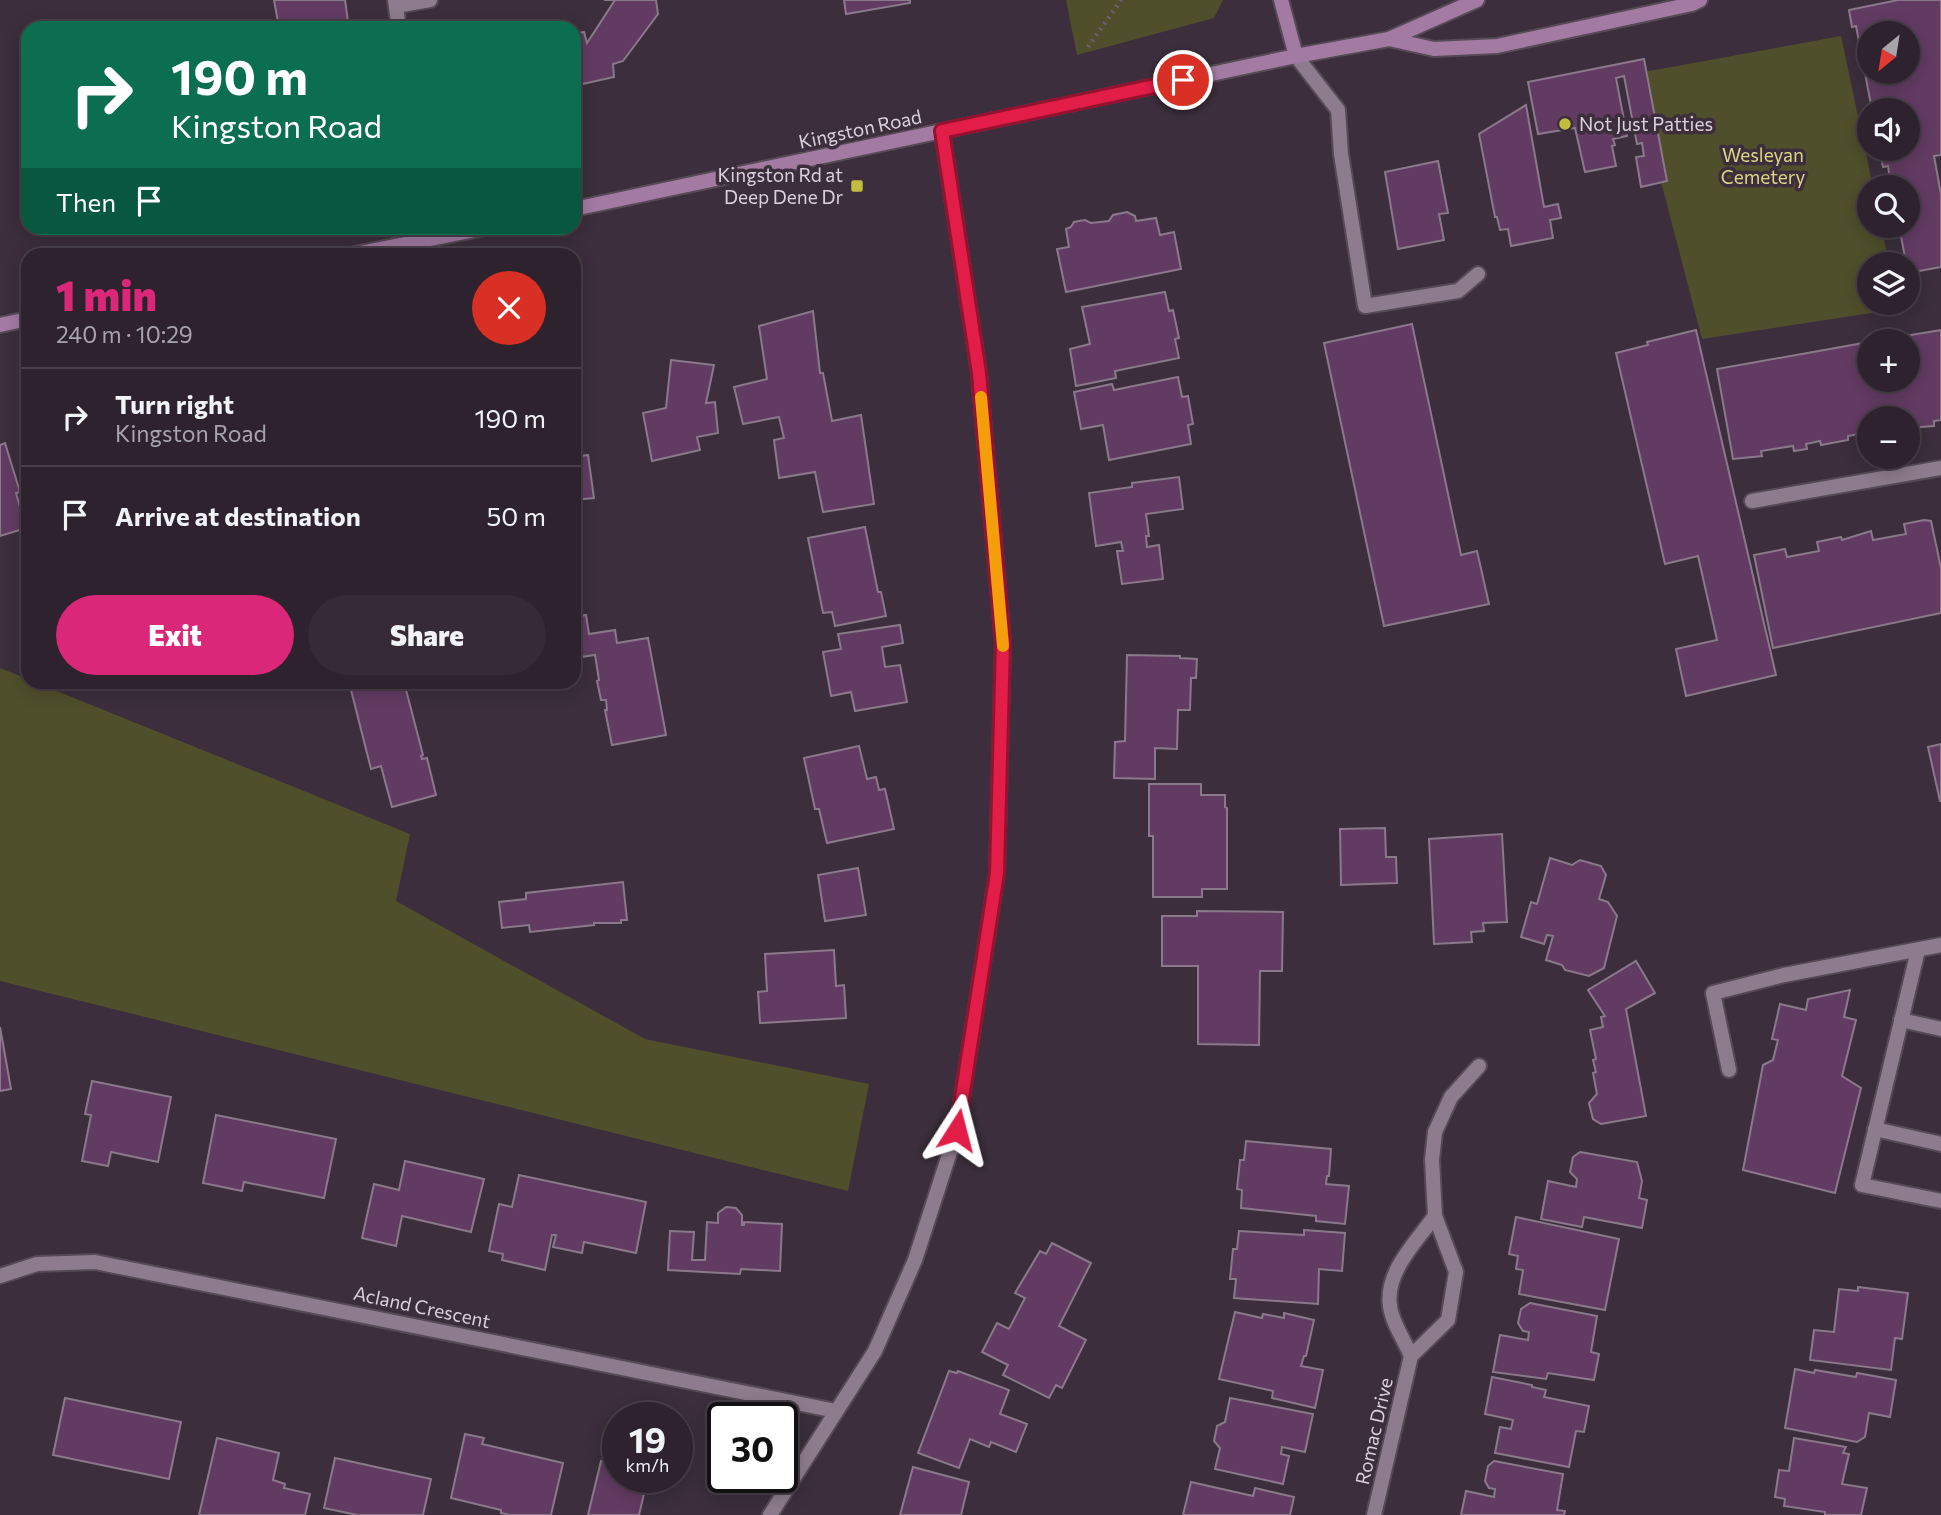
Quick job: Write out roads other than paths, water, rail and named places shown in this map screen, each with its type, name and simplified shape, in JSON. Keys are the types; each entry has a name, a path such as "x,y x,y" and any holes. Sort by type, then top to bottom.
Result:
{"street":[{"path":"398,21 396,3 430,0"},
{"path":"1281,0 1296,56 1338,110 1341,154 1366,306 1458,291 1478,274"},
{"name":"Kingston Road","path":"581,208 1389,38 1477,0"},
{"path":"1669,0 1696,2"},
{"path":"1389,38 1434,49 1497,46 1696,2"},
{"path":"770,1515 875,1351 915,1260 957,1130 997,873 1003,643 979,373 942,131"},
{"path":"389,248 423,235"},
{"path":"0,325 21,320"},
{"path":"1752,501 1941,468"},
{"path":"1730,1070 1713,993 1784,975 1941,945"},
{"path":"1918,950 1862,1185 1941,1201"},
{"path":"1901,1020 1941,1029"},
{"name":"Romac Drive","path":"1374,1515 1411,1356 1448,1320 1456,1272 1435,1216 1432,1160 1436,1132 1451,1097 1479,1066"},
{"path":"1875,1129 1941,1144"},
{"name":"Romac Drive","path":"1411,1356 1390,1307 1392,1284 1402,1259 1435,1216"},
{"name":"Acland Crescent","path":"0,1276 37,1264 95,1262 836,1411"}],"place":[{"name":"Not Just Patties","path":"1565,124"},
{"name":"Kingston Rd at Deep Dene Dr","path":"857,186"}],"park label":[{"name":"Wesleyan Cemetery","path":"1763,166"}]}
